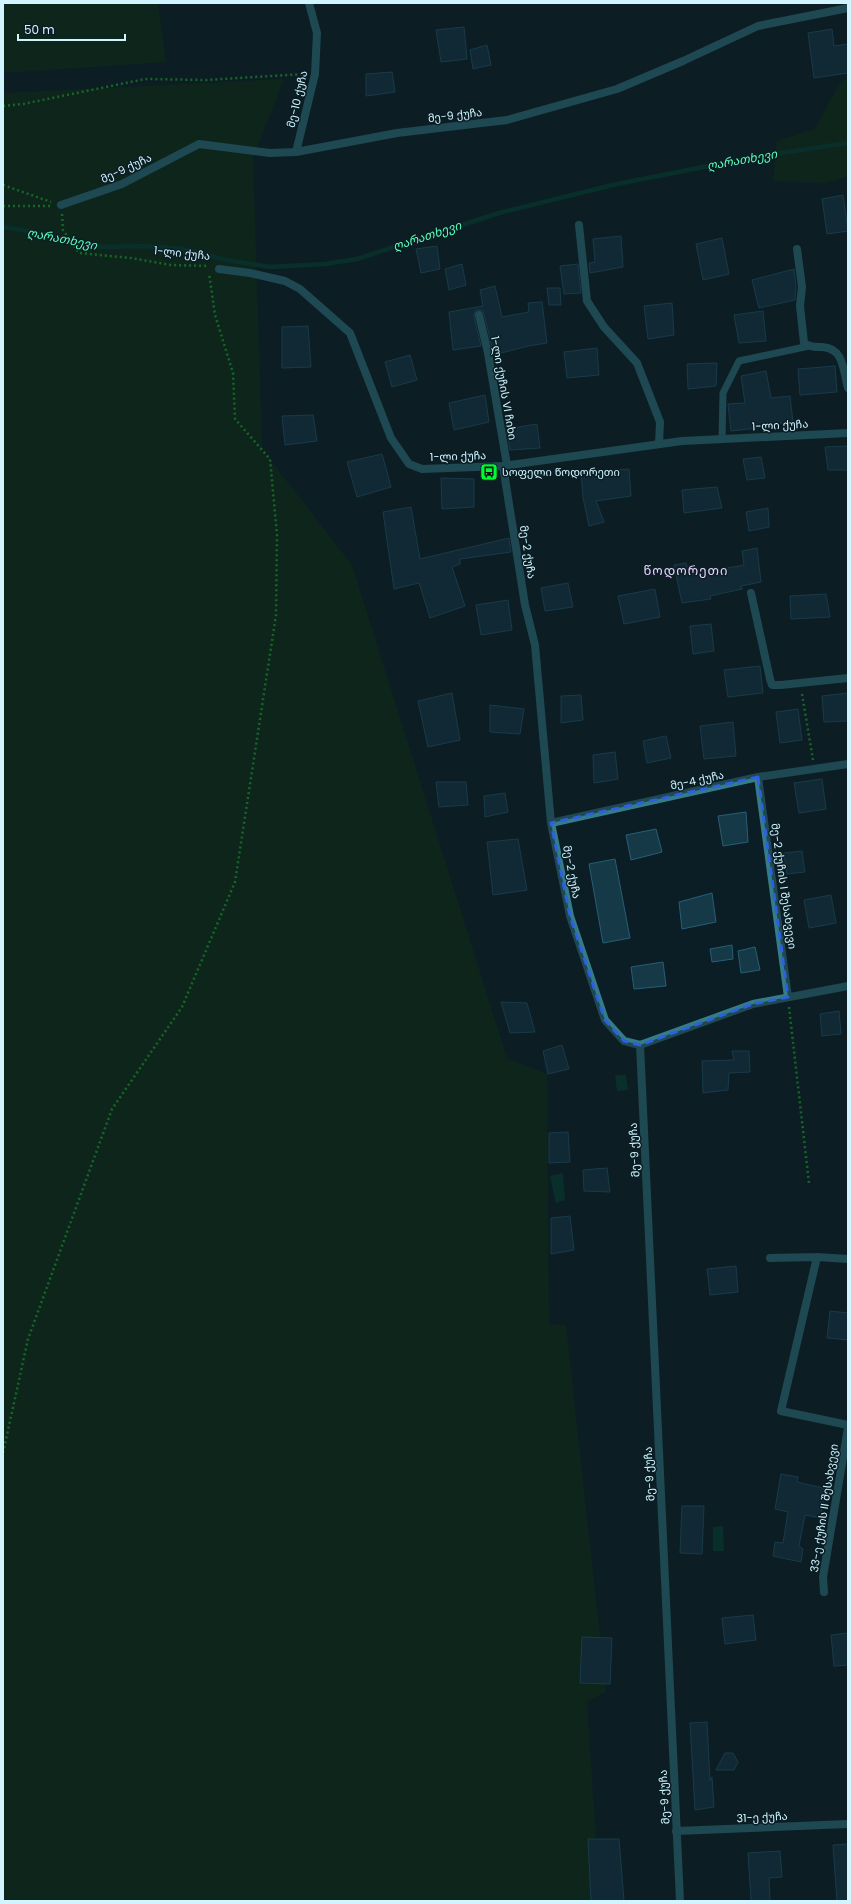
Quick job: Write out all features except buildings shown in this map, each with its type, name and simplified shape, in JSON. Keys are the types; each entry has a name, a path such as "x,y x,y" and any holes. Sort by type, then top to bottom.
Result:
{"street":[{"name":"მე-10 ქუჩა","path":"296,152 315,74 317,33 309,3"},
{"name":"მე-9 ქუჩა","path":"61,206 122,184 200,144 270,153 296,152 398,133 507,120 617,89 683,61 758,26 848,8"},
{"path":"579,225 587,301 604,327 637,363 660,422 659,444"},
{"path":"797,249 802,287 800,306 804,343 809,346 831,347 839,353 848,388"},
{"name":"1-ლი ქუჩა","path":"219,269 250,273 285,281 300,289 350,333 391,438 409,464 422,469 505,465 659,444 722,439 848,433"},
{"name":"1-ლი ქუჩის VI ჩიხი","path":"478,315 489,361 505,465"},
{"name":"მე-2 ქუჩა","path":"505,465 525,605 535,645 551,823 570,916 605,1020 624,1040 640,1045"},
{"path":"751,593 772,685 848,678"},
{"name":"მე-4 ქუჩა","path":"551,823 758,777 815,770 848,764"},
{"name":"მე-2 ქუჩის I შესახვევი","path":"758,777 788,997"},
{"path":"640,1045 753,1004 848,986"},
{"name":"მე-9 ქუჩა","path":"640,1045 680,1901"},
{"path":"817,1257 781,1410 848,1426"},
{"path":"770,1258 817,1257 848,1259"},
{"name":"33-ე ქუჩის II შესახვევი","path":"824,1592 823,1577 848,1426"},
{"name":"31-ე ქუჩა","path":"676,1831 848,1824"}],"lane":[{"path":"722,439 723,393 738,361 809,346"}],"path":[{"path":"3,106 23,104 145,79 206,80 315,74"},
{"path":"3,185 61,206"},
{"path":"3,206 61,206"},
{"name":"1-ლი ქუჩა","path":"61,206 64,231 78,251 172,265 207,266 219,269"},
{"path":"3,1453 28,1339 112,1109 182,1007 235,882 276,614 277,535 270,459 235,418 233,373 215,315 207,266"},
{"path":"800,683 815,770"},
{"path":"788,997 809,1183"}],"highlighted area":[{"path":"758,777 788,997 753,1004 640,1045 624,1041 605,1020 570,916 551,823"}],"shaded area":[{"path":"3,3 158,3 166,62 3,73"},
{"path":"284,79 253,158 262,449 352,565 507,1058 547,1074 549,1324 566,1325 606,1692 587,1702 600,1901 3,1901 3,93"},
{"path":"848,79 848,176 825,183 773,181 777,141 815,129 841,81"},
{"path":"615,1075 626,1075 628,1090 617,1091"},
{"path":"563,1173 565,1200 556,1203 550,1176"},
{"path":"723,1526 724,1551 713,1551 713,1527"}],"waterway":[{"name":"ღარათხევი","path":"3,227 38,233 95,247 147,246 183,249 226,260 270,267 325,264 357,259 499,213 617,184 754,157 848,143"}],"place":[{"name":"სოფელი წოდორეთი","path":"489,472"}],"district":[{"name":"წოდორეთი","path":"686,570"}]}
